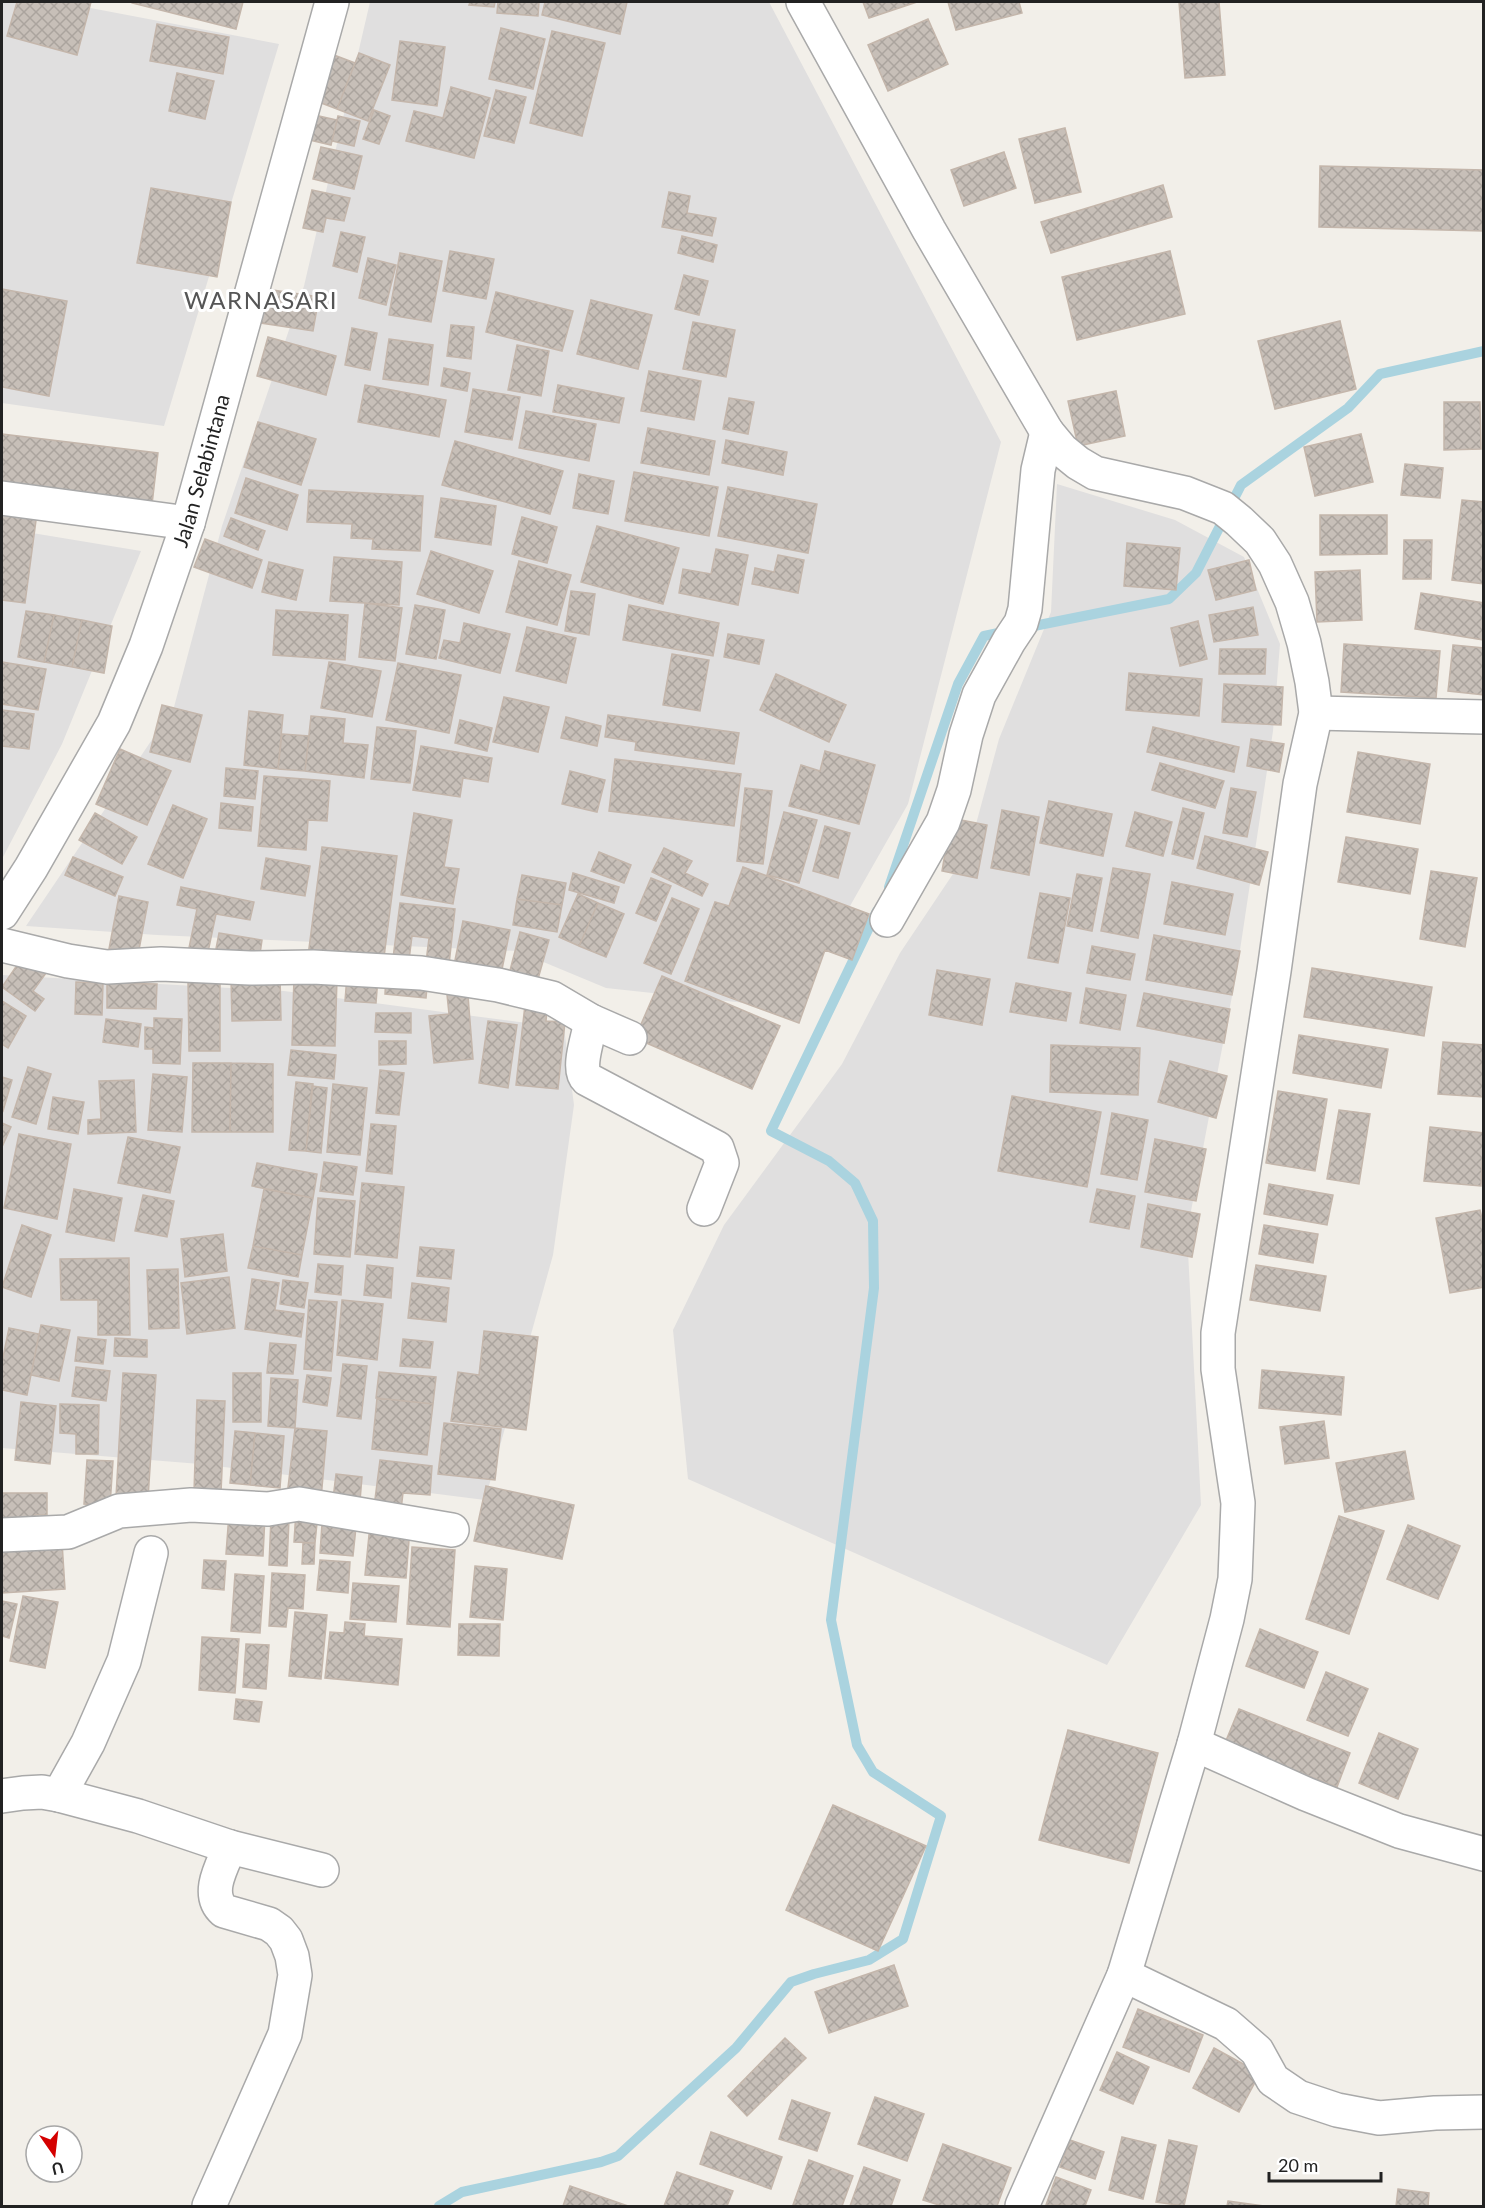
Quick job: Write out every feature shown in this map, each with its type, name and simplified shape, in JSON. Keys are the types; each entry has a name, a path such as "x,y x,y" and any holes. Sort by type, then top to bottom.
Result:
{"street":[{"name":"Jalan Selabintana","path":"2,913 31,868 114,723 146,646 188,523 332,2"},
{"path":"803,2 929,230 1047,432 1070,457 1095,473 1203,499 1223,508 1260,541 1275,564 1292,602 1304,643 1316,714 1300,784 1274,971 1218,1333 1218,1370 1238,1503 1235,1579 1227,1619 1194,1744 1124,1975 1022,2206"},
{"path":"887,920 943,822 954,790 966,735 979,695 1000,655 1021,623 1025,609 1038,470 1047,432"},
{"path":"2,498 188,523"},
{"path":"1316,714 1484,717"},
{"path":"2,945 68,961 107,967 161,964 250,968 313,967 421,973 498,985 552,998 591,1021 630,1038"},
{"path":"591,1021 588,1043 582,1061 583,1076 717,1148 722,1163 705,1209"},
{"path":"2,1535 68,1532 119,1511 190,1505 268,1509 300,1504 452,1530"},
{"path":"58,1795 88,1743 124,1661 151,1553"},
{"path":"1194,1744 1306,1794 1399,1831 1484,1854"},
{"path":"2,1796 23,1792 58,1795 138,1816 231,1847 322,1870"},
{"path":"209,2206 285,2034 295,1975 289,1948 279,1931 269,1924 224,1911 219,1907 215,1894 218,1876 231,1847"},
{"path":"1124,1975 1226,2024 1257,2051 1273,2080 1298,2097 1337,2110 1379,2118 1484,2112"}],"shaded area":[{"path":"2,2 59,2 279,44 164,426 2,403"},
{"path":"370,2 769,2 1001,442 908,804 792,1008 606,988 517,951 157,935 26,926 174,707 222,526 304,286"},
{"path":"1057,484 1175,520 1244,557 1280,644 1273,731 1237,970 1187,1232 1201,1505 1107,1665 688,1479 673,1330 724,1225 842,1064 900,953 969,850 999,739 1051,612"},
{"path":"2,528 141,551 62,744 2,859"},
{"path":"2,975 284,991 564,1028 574,1105 553,1255 485,1500 200,1464 2,1448"}],"building":[{"path":"17,2 91,2 77,55 7,36"},
{"path":"132,2 243,2 236,29"},
{"path":"470,2 495,2 494,7 469,5"},
{"path":"498,2 539,2 538,16 497,13"},
{"path":"545,2 627,2 620,34 542,15"},
{"path":"863,2 917,2 869,18"},
{"path":"948,2 1019,2 1022,13 956,30"},
{"path":"1179,2 1219,2 1225,75 1185,78"},
{"path":"928,19 948,64 888,91 868,45"},
{"path":"157,24 229,37 223,74 150,61"},
{"path":"501,28 545,39 533,89 489,79"},
{"path":"552,31 605,43 582,136 530,123"},
{"path":"400,41 445,47 437,106 392,100"},
{"path":"359,53 390,65 368,121 337,109"},
{"path":"334,55 355,63 337,109 316,101"},
{"path":"177,73 214,81 205,119 169,111"},
{"path":"451,87 490,98 474,158 406,141 414,111 443,118"},
{"path":"496,90 526,97 514,143 484,136"},
{"path":"374,110 390,116 379,144 363,139"},
{"path":"310,114 337,120 331,145 305,139"},
{"path":"338,116 360,121 354,146 332,141"},
{"path":"1065,128 1081,192 1035,203 1019,139"},
{"path":"321,147 362,156 354,189 313,179"},
{"path":"1004,152 1016,188 964,206 951,170"},
{"path":"1320,166 1484,170 1484,231 1319,227"},
{"path":"1163,185 1172,217 1051,253 1041,222"},
{"path":"151,188 231,202 217,277 137,263"},
{"path":"312,190 350,198 344,221 326,218 323,232 303,228"},
{"path":"669,192 690,196 687,213 716,218 712,236 662,227"},
{"path":"341,232 365,237 357,272 333,266"},
{"path":"682,236 717,245 713,262 678,253"},
{"path":"450,251 494,259 486,299 443,291"},
{"path":"1170,251 1185,314 1077,340 1062,277"},
{"path":"400,253 442,261 431,322 389,315"},
{"path":"368,258 396,265 386,305 359,298"},
{"path":"684,275 708,281 699,315 675,309"},
{"path":"2,289 67,301 49,396 2,387"},
{"path":"266,289 319,297 313,331 261,323"},
{"path":"496,292 573,311 562,351 486,332"},
{"path":"591,300 652,315 638,369 577,354"},
{"path":"1340,321 1356,389 1275,409 1258,341"},
{"path":"693,322 735,330 726,377 683,369"},
{"path":"451,325 474,327 471,359 447,356"},
{"path":"352,328 377,333 370,370 345,365"},
{"path":"268,337 336,356 326,395 257,376"},
{"path":"389,339 433,345 428,385 383,379"},
{"path":"517,345 549,351 541,396 508,390"},
{"path":"444,368 470,373 467,391 441,386"},
{"path":"649,371 701,381 694,420 641,411"},
{"path":"365,385 446,400 439,437 358,422"},
{"path":"558,385 624,398 619,423 553,412"},
{"path":"473,389 520,397 512,440 465,432"},
{"path":"1116,391 1125,436 1078,446 1068,401"},
{"path":"729,398 754,402 748,434 723,429"},
{"path":"1444,402 1480,402 1481,449 1444,450"},
{"path":"526,411 596,424 589,461 519,448"},
{"path":"258,422 316,439 301,485 244,467"},
{"path":"648,428 715,441 709,475 641,463"},
{"path":"2,434 158,453 151,513 2,494"},
{"path":"1361,434 1373,482 1315,496 1304,447"},
{"path":"726,440 787,452 783,475 722,463"},
{"path":"455,441 563,471 550,514 442,485"},
{"path":"1405,464 1443,468 1440,498 1401,495"},
{"path":"634,472 718,487 709,536 625,521"},
{"path":"579,474 614,481 608,514 573,508"},
{"path":"246,478 298,495 287,530 235,513"},
{"path":"728,487 817,504 808,553 718,536"},
{"path":"309,490 423,496 420,551 372,549 373,539 351,538 352,524 307,522"},
{"path":"441,498 496,506 491,545 435,537"},
{"path":"1462,500 1484,502 1484,584 1452,580"},
{"path":"2,509 37,513 25,603 2,600"},
{"path":"1320,515 1387,515 1387,554 1320,555"},
{"path":"522,517 557,527 547,563 512,554"},
{"path":"231,518 265,531 258,550 224,536"},
{"path":"597,526 679,548 663,604 581,582"},
{"path":"205,539 262,560 252,588 194,567"},
{"path":"1404,540 1432,540 1431,579 1403,579"},
{"path":"1127,543 1180,548 1176,590 1124,586"},
{"path":"716,549 748,555 738,605 679,593 683,569 711,574"},
{"path":"431,551 493,571 479,613 417,594"},
{"path":"778,555 804,560 798,593 752,584 755,568 774,572"},
{"path":"334,557 402,562 399,605 330,601"},
{"path":"1249,560 1256,590 1216,600 1208,570"},
{"path":"519,561 571,575 557,625 506,612"},
{"path":"269,562 303,570 296,600 262,592"},
{"path":"1360,570 1362,620 1317,622 1315,572"},
{"path":"571,591 595,594 589,635 565,631"},
{"path":"1421,593 1484,603 1484,640 1415,629"},
{"path":"365,603 402,608 395,661 359,657"},
{"path":"415,605 445,610 436,659 406,654"},
{"path":"629,605 719,623 713,656 623,640"},
{"path":"1253,607 1258,635 1214,642 1209,615"},
{"path":"276,610 348,615 345,660 273,655"},
{"path":"26,611 54,615 44,662 18,657"},
{"path":"54,615 82,620 72,667 44,662"},
{"path":"82,620 112,626 104,673 72,667"},
{"path":"1198,621 1207,659 1180,666 1171,628"},
{"path":"464,623 510,634 500,673 439,658 444,640 460,643"},
{"path":"527,627 576,638 566,683 516,671"},
{"path":"728,634 764,640 759,664 724,657"},
{"path":"1344,644 1440,651 1436,698 1341,692"},
{"path":"1453,645 1484,648 1484,695 1448,691"},
{"path":"1220,649 1266,649 1265,674 1219,674"},
{"path":"672,654 709,660 700,711 663,705"},
{"path":"2,662 46,669 38,710 2,704"},
{"path":"329,662 381,671 372,717 321,708"},
{"path":"398,663 461,675 449,733 386,720"},
{"path":"1129,673 1202,679 1199,716 1126,710"},
{"path":"776,674 846,705 829,742 760,710"},
{"path":"1224,684 1283,687 1281,725 1222,722"},
{"path":"504,697 549,707 538,752 493,742"},
{"path":"162,705 202,715 190,762 150,752"},
{"path":"2,710 34,714 29,749 2,746"},
{"path":"249,711 283,715 278,769 244,765"},
{"path":"608,715 739,733 734,764 635,750 636,742 605,737"},
{"path":"311,716 345,719 343,743 368,745 364,778 305,771"},
{"path":"566,717 601,726 597,746 561,738"},
{"path":"460,720 492,728 487,751 455,743"},
{"path":"377,727 416,731 410,783 371,779"},
{"path":"1153,727 1239,747 1234,772 1147,752"},
{"path":"282,734 309,736 305,771 278,769"},
{"path":"1251,739 1284,744 1279,772 1247,766"},
{"path":"421,746 492,758 488,782 463,778 460,797 413,790"},
{"path":"120,749 171,771 147,825 96,804"},
{"path":"825,751 875,765 859,824 789,806 801,765 820,771"},
{"path":"1358,752 1430,764 1420,824 1347,812"},
{"path":"615,759 741,774 734,826 609,811"},
{"path":"1160,763 1224,781 1215,808 1152,790"},
{"path":"226,768 258,771 255,799 224,796"},
{"path":"570,771 605,780 597,812 562,804"},
{"path":"264,776 330,781 327,821 308,820 306,850 258,846"},
{"path":"745,788 772,791 763,864 737,861"},
{"path":"1231,788 1256,792 1247,837 1223,833"},
{"path":"1049,801 1112,814 1103,856 1040,843"},
{"path":"221,803 253,807 251,831 219,828"},
{"path":"173,805 207,819 183,878 148,864"},
{"path":"1183,808 1204,813 1193,859 1172,854"},
{"path":"1002,810 1039,817 1029,875 991,868"},
{"path":"784,812 817,820 799,883 767,875"},
{"path":"1135,812 1172,822 1163,856 1126,846"},
{"path":"95,813 137,837 122,864 79,840"},
{"path":"414,813 452,820 444,867 459,869 453,904 401,895"},
{"path":"951,818 987,825 977,878 942,871"},
{"path":"825,826 850,833 838,878 813,871"},
{"path":"1205,836 1268,852 1259,885 1197,868"},
{"path":"1346,837 1418,849 1410,894 1338,882"},
{"path":"322,847 397,856 383,965 308,956"},
{"path":"664,848 692,861 685,873 708,884 702,896 652,872"},
{"path":"599,852 631,865 624,883 591,871"},
{"path":"73,857 123,877 115,896 65,875"},
{"path":"266,858 310,866 305,896 261,889"},
{"path":"743,867 869,914 852,960 825,950 799,1023 685,981 715,902 729,906"},
{"path":"1113,868 1150,874 1138,938 1101,931"},
{"path":"1431,871 1477,878 1465,947 1420,939"},
{"path":"573,873 619,887 614,903 569,890"},
{"path":"1077,874 1102,878 1092,931 1067,926"},
{"path":"522,875 566,883 562,905 517,899"},
{"path":"651,878 671,886 656,921 636,913"},
{"path":"1172,882 1233,894 1225,935 1164,924"},
{"path":"181,887 254,902 250,920 216,914 208,952 189,948 197,909 177,905"},
{"path":"1040,893 1070,898 1058,963 1028,958"},
{"path":"578,894 598,903 579,946 559,937"},
{"path":"119,896 148,902 138,955 109,949"},
{"path":"672,898 699,909 671,974 644,963"},
{"path":"517,899 562,905 557,932 513,925"},
{"path":"400,903 455,909 449,965 426,962 429,938 412,936 409,960 393,958"},
{"path":"598,903 624,914 606,957 579,946"},
{"path":"463,921 510,930 500,979 453,970"},
{"path":"520,932 549,940 536,986 508,978"},
{"path":"219,933 262,940 259,961 215,954"},
{"path":"1154,935 1240,951 1232,995 1146,980"},
{"path":"1092,946 1135,954 1130,980 1087,973"},
{"path":"26,952 49,969 33,991 44,999 35,1011 2,987"},
{"path":"1312,968 1432,987 1424,1036 1304,1017"},
{"path":"937,970 990,979 982,1025 929,1015"},
{"path":"386,974 428,977 426,998 385,994"},
{"path":"280,976 281,1020 232,1021 231,978"},
{"path":"347,976 378,978 376,1003 345,1001"},
{"path":"662,976 780,1026 752,1089 635,1038"},
{"path":"294,977 337,978 335,1046 292,1045"},
{"path":"188,981 220,981 220,1051 189,1051"},
{"path":"76,982 103,983 102,1015 75,1014"},
{"path":"107,983 157,984 156,1009 107,1008"},
{"path":"467,983 473,1059 434,1063 429,1016 449,1014 446,985"},
{"path":"1016,983 1071,993 1066,1021 1010,1012"},
{"path":"1086,988 1126,995 1120,1030 1080,1023"},
{"path":"1144,993 1230,1009 1224,1043 1137,1026"},
{"path":"526,996 548,999 546,1021 565,1022 558,1089 516,1085"},
{"path":"2,1001 26,1016 8,1048 2,1044"},
{"path":"376,1013 411,1013 411,1033 375,1032"},
{"path":"154,1018 182,1019 180,1064 153,1063 153,1049 145,1049 145,1027 154,1028"},
{"path":"106,1019 141,1024 138,1047 103,1042"},
{"path":"488,1021 517,1025 508,1088 479,1083"},
{"path":"1299,1035 1388,1049 1381,1088 1293,1073"},
{"path":"379,1041 406,1041 406,1064 379,1065"},
{"path":"1443,1042 1484,1045 1484,1097 1438,1094"},
{"path":"1051,1045 1140,1048 1138,1095 1050,1092"},
{"path":"291,1050 336,1055 334,1079 288,1075"},
{"path":"1170,1061 1227,1076 1216,1118 1158,1102"},
{"path":"193,1063 231,1063 230,1132 192,1132"},
{"path":"231,1063 273,1064 273,1132 230,1132"},
{"path":"28,1067 51,1074 36,1124 12,1117"},
{"path":"380,1070 404,1073 399,1115 376,1113"},
{"path":"153,1074 187,1077 182,1132 148,1130"},
{"path":"2,1077 12,1080 3,1111 2,1110"},
{"path":"134,1080 136,1132 88,1134 88,1120 101,1119 99,1081"},
{"path":"296,1082 313,1084 306,1151 289,1150"},
{"path":"333,1084 367,1088 360,1155 327,1152"},
{"path":"312,1086 327,1088 321,1153 306,1151"},
{"path":"1278,1091 1327,1099 1315,1171 1266,1163"},
{"path":"1012,1096 1101,1112 1087,1187 998,1171"},
{"path":"53,1097 84,1102 78,1134 48,1129"},
{"path":"1339,1110 1370,1114 1359,1184 1327,1179"},
{"path":"1112,1113 1148,1120 1137,1180 1101,1174"},
{"path":"2,1123 11,1127 2,1147"},
{"path":"371,1124 396,1126 392,1174 366,1171"},
{"path":"1430,1127 1484,1133 1481,1186 1424,1181"},
{"path":"19,1134 71,1144 57,1219 4,1208"},
{"path":"128,1137 180,1147 170,1193 118,1183"},
{"path":"1155,1139 1206,1149 1196,1201 1145,1192"},
{"path":"324,1162 357,1167 353,1195 320,1191"},
{"path":"257,1163 317,1174 313,1198 252,1186"},
{"path":"362,1183 404,1187 397,1258 355,1254"},
{"path":"1269,1184 1333,1195 1327,1225 1264,1214"},
{"path":"74,1189 122,1198 114,1241 66,1232"},
{"path":"264,1189 313,1198 302,1255 253,1246"},
{"path":"1097,1189 1135,1196 1129,1229 1090,1222"},
{"path":"143,1195 174,1201 167,1237 135,1231"},
{"path":"318,1198 355,1201 350,1257 314,1254"},
{"path":"1148,1204 1200,1214 1192,1257 1141,1247"},
{"path":"1480,1210 1484,1227 1484,1287 1450,1293 1436,1218"},
{"path":"22,1225 51,1235 31,1297 2,1287"},
{"path":"1264,1225 1318,1234 1313,1263 1259,1254"},
{"path":"223,1234 227,1271 185,1277 181,1239"},
{"path":"253,1246 302,1255 298,1277 248,1268"},
{"path":"420,1247 454,1250 451,1279 417,1276"},
{"path":"129,1258 130,1335 98,1335 98,1300 61,1300 60,1259"},
{"path":"318,1264 343,1266 341,1295 315,1292"},
{"path":"367,1265 393,1268 391,1298 364,1295"},
{"path":"1256,1265 1326,1276 1320,1311 1250,1300"},
{"path":"178,1269 179,1328 149,1329 147,1270"},
{"path":"229,1277 235,1328 187,1334 181,1283"},
{"path":"252,1279 279,1283 275,1310 304,1314 301,1337 245,1329"},
{"path":"283,1280 308,1283 304,1308 280,1304"},
{"path":"412,1283 449,1288 446,1322 408,1318"},
{"path":"309,1300 337,1302 331,1371 304,1369"},
{"path":"342,1300 383,1304 377,1360 337,1355"},
{"path":"41,1325 70,1330 59,1381 31,1375"},
{"path":"9,1328 39,1334 27,1395 2,1390 2,1362"},
{"path":"484,1331 538,1337 526,1430 451,1421 458,1372 479,1375"},
{"path":"78,1337 106,1340 103,1364 75,1361"},
{"path":"115,1338 147,1340 147,1357 114,1356"},
{"path":"403,1339 433,1342 430,1368 400,1366"},
{"path":"270,1343 296,1345 293,1374 267,1373"},
{"path":"343,1364 367,1366 361,1419 337,1416"},
{"path":"76,1367 110,1371 106,1401 72,1396"},
{"path":"1262,1370 1344,1377 1341,1415 1259,1408"},
{"path":"379,1372 436,1377 433,1404 376,1398"},
{"path":"123,1373 156,1375 148,1499 116,1497"},
{"path":"233,1373 261,1373 261,1422 233,1422"},
{"path":"307,1375 331,1378 327,1406 303,1402"},
{"path":"271,1378 298,1380 295,1428 268,1426"},
{"path":"377,1398 433,1404 427,1455 372,1449"},
{"path":"197,1400 225,1401 221,1493 194,1492"},
{"path":"21,1402 56,1406 50,1464 15,1460"},
{"path":"60,1404 99,1405 98,1454 76,1454 76,1434 60,1433"},
{"path":"1324,1421 1329,1458 1285,1464 1280,1427"},
{"path":"444,1423 501,1429 495,1480 438,1474"},
{"path":"295,1428 327,1431 321,1499 287,1496"},
{"path":"235,1431 255,1433 250,1485 230,1483"},
{"path":"255,1433 284,1436 280,1488 250,1485"},
{"path":"1405,1451 1414,1499 1345,1512 1336,1463"},
{"path":"87,1460 113,1461 110,1506 84,1504"},
{"path":"380,1460 432,1466 430,1495 403,1493 401,1510 374,1507"},
{"path":"336,1474 362,1477 360,1501 333,1499"},
{"path":"486,1486 574,1505 562,1559 474,1541"},
{"path":"2,1493 47,1493 47,1515 35,1515 34,1529 2,1528"},
{"path":"296,1511 318,1513 315,1543 294,1542"},
{"path":"229,1514 265,1516 263,1556 226,1554"},
{"path":"1339,1516 1384,1531 1349,1634 1306,1619"},
{"path":"271,1518 289,1519 287,1566 269,1565"},
{"path":"322,1524 356,1527 353,1556 320,1553"},
{"path":"370,1525 410,1528 406,1578 365,1575"},
{"path":"1408,1525 1460,1546 1438,1599 1387,1579"},
{"path":"62,1542 65,1589 2,1593 2,1545"},
{"path":"303,1543 315,1543 314,1564 302,1564"},
{"path":"412,1547 455,1550 450,1627 407,1624"},
{"path":"204,1560 226,1561 224,1590 202,1588"},
{"path":"320,1560 350,1562 348,1593 317,1590"},
{"path":"475,1566 507,1569 503,1620 470,1617"},
{"path":"272,1573 305,1575 303,1609 288,1608 286,1627 269,1626"},
{"path":"235,1574 264,1576 260,1633 231,1631"},
{"path":"353,1583 399,1586 396,1622 350,1619"},
{"path":"23,1596 58,1602 45,1668 10,1661"},
{"path":"2,1601 17,1604 9,1638 2,1636"},
{"path":"295,1612 327,1615 321,1679 289,1676"},
{"path":"345,1622 365,1624 364,1636 402,1639 398,1685 325,1678 330,1632 344,1633"},
{"path":"459,1624 500,1624 499,1656 458,1655"},
{"path":"1260,1629 1318,1652 1304,1688 1246,1666"},
{"path":"202,1637 239,1639 235,1693 199,1690"},
{"path":"246,1644 269,1645 266,1689 243,1687"},
{"path":"1326,1672 1368,1689 1348,1736 1307,1720"},
{"path":"236,1699 262,1702 259,1722 234,1719"},
{"path":"1239,1709 1350,1753 1337,1787 1225,1743"},
{"path":"1068,1730 1158,1753 1129,1863 1039,1840"},
{"path":"1379,1733 1418,1749 1398,1799 1359,1783"},
{"path":"833,1805 926,1846 878,1951 786,1910"},
{"path":"894,1965 908,2006 829,2033 815,1992"},
{"path":"1138,2009 1203,2035 1189,2072 1123,2047"},
{"path":"785,2038 806,2058 747,2116 728,2096"},
{"path":"1214,2048 1260,2073 1239,2112 1193,2088"},
{"path":"1117,2052 1149,2067 1133,2104 1100,2090"},
{"path":"875,2097 924,2114 907,2161 858,2144"},
{"path":"792,2100 830,2113 817,2151 779,2139"},
{"path":"711,2132 782,2157 771,2189 700,2164"},
{"path":"1122,2137 1156,2145 1143,2199 1109,2190"},
{"path":"1070,2140 1104,2152 1095,2179 1060,2167"},
{"path":"1169,2140 1197,2146 1184,2206 1156,2202"},
{"path":"943,2144 1011,2168 997,2206 942,2206 923,2200"},
{"path":"809,2160 853,2176 842,2206 793,2205"},
{"path":"864,2167 900,2180 891,2206 850,2206"},
{"path":"677,2172 733,2191 727,2206 664,2206"},
{"path":"1056,2177 1091,2190 1085,2206 1046,2205"},
{"path":"570,2186 628,2206 563,2206"},
{"path":"1398,2189 1429,2193 1428,2206 1396,2206"},
{"path":"1228,2201 1264,2206 1227,2206"}],"waterway":[{"path":"1024,628 1169,599 1196,573 1241,485 1348,408 1380,374 1484,351"},
{"path":"889,887 958,684 984,636 1008,631"},
{"path":"439,2206 462,2192 601,2162 618,2156 736,2048 791,1982 869,1960 903,1939 941,1816 873,1772 857,1745 831,1620 874,1288 873,1221 855,1183 829,1161 771,1131 877,911"}],"district":[{"name":"WARNASARI","path":"261,301"}]}
